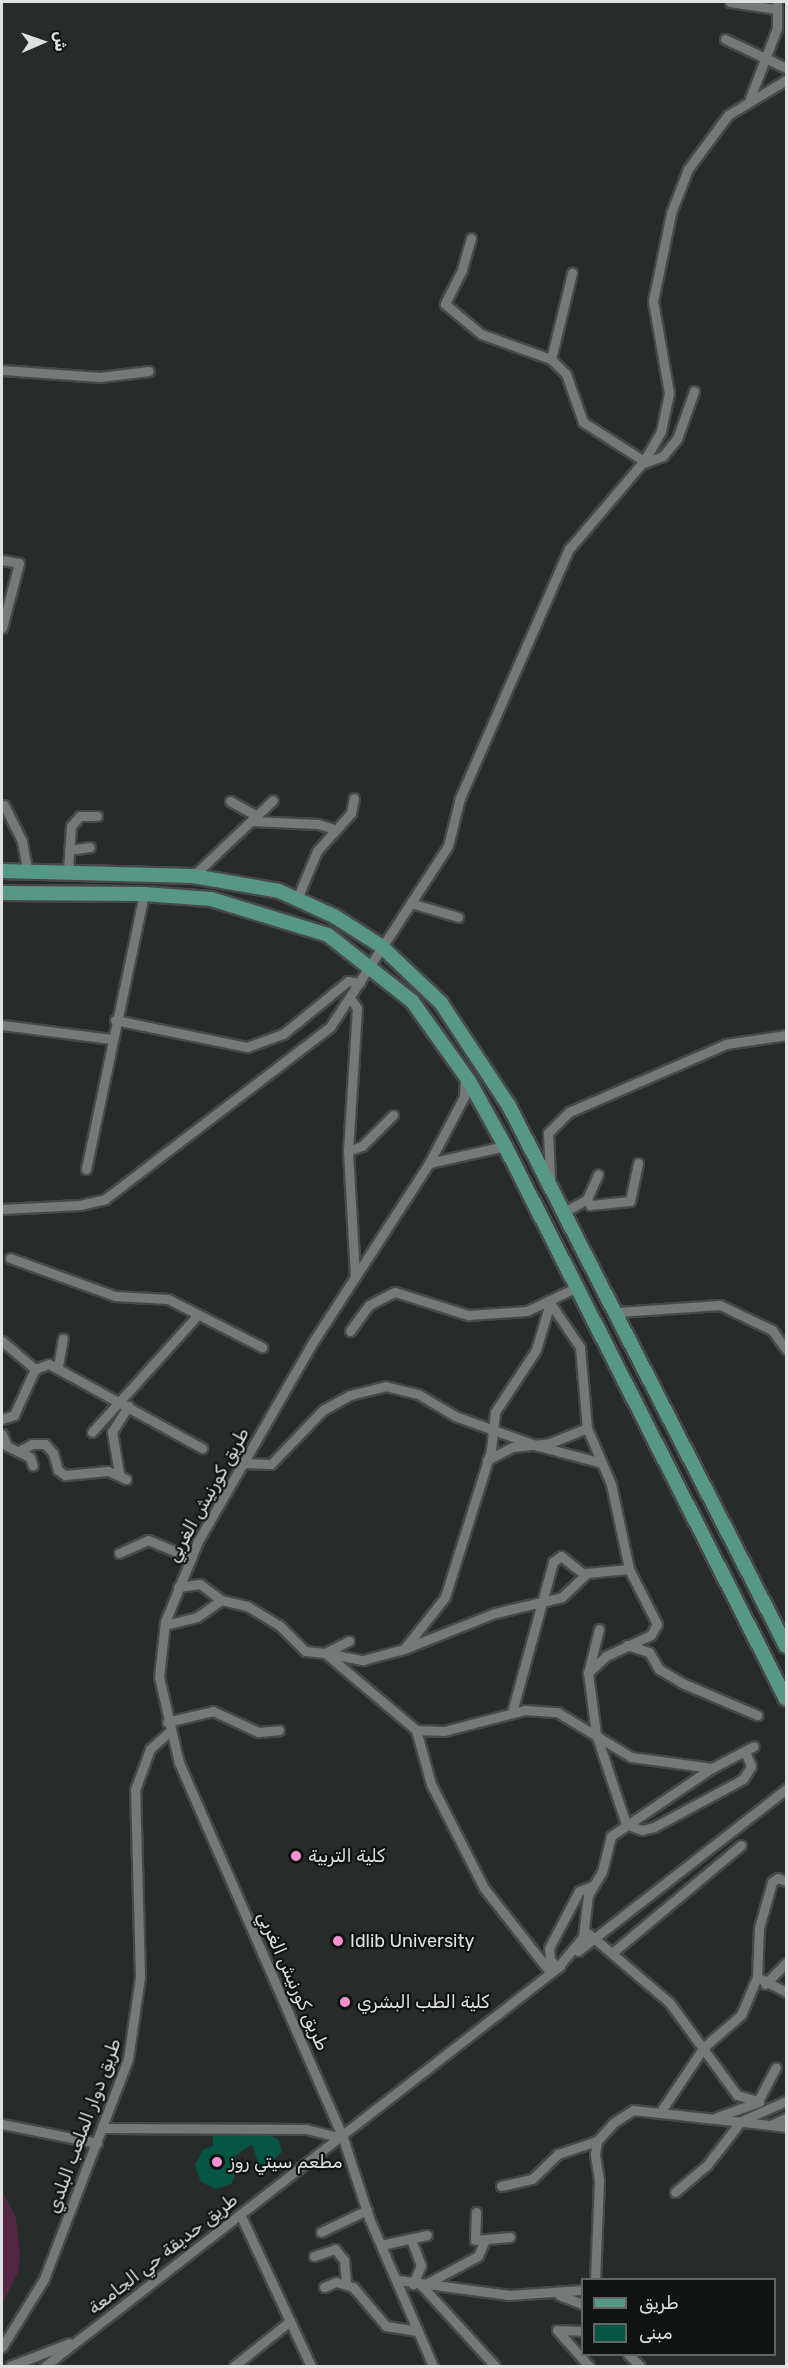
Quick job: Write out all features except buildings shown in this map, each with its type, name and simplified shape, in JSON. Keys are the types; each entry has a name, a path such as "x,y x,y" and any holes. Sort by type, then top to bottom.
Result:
{"main road":[{"path":"2,872 68,870 192,876 279,891 334,916 381,946 441,1003 509,1106 618,1312 786,1646"},
{"path":"2,893 144,894 211,899 289,920 328,935 371,966 412,1001 465,1077 505,1146 786,1699"}],"street":[{"path":"730,2 776,5 770,56 750,98"},
{"path":"725,39 770,56 786,68"},
{"path":"2,1209 80,1205 105,1198 330,1027 448,846 460,798 569,549 643,463 661,430 669,393 653,301 671,213 688,169 711,135 750,98 786,80"},
{"path":"471,238 462,270 445,304 481,334 551,359 566,374 583,422 643,463"},
{"path":"551,359 572,273"},
{"path":"2,370 100,377 149,371"},
{"path":"643,463 663,456 677,440 694,391"},
{"path":"2,560 20,563 2,628"},
{"path":"297,899 317,850 351,813 354,798"},
{"path":"192,876 224,842 273,800"},
{"path":"230,801 254,818 318,824 334,829"},
{"path":"4,805 22,841 27,870"},
{"path":"68,870 75,819 97,816"},
{"path":"69,850 90,847"},
{"path":"86,1168 114,1020 144,894"},
{"path":"411,903 458,917"},
{"path":"114,1020 228,1047 247,1047 283,1034 348,981 360,983"},
{"path":"350,998 357,1008 348,1151 355,1277"},
{"path":"2,1025 111,1039"},
{"path":"551,1189 548,1133 569,1112 726,1044 786,1035"},
{"name":"طريق كورنيش الغربي","path":"433,2367 367,2210 343,2138 168,1727 159,1677 165,1625 191,1558 243,1463 355,1277 429,1163 464,1097 465,1077"},
{"path":"348,1151 362,1146 393,1114"},
{"path":"429,1163 505,1146"},
{"path":"587,1199 590,1205 630,1201 638,1163"},
{"path":"564,1212 587,1199 598,1174"},
{"path":"10,1258 115,1296 168,1299 196,1317 262,1347"},
{"path":"350,1331 369,1305 394,1292 468,1315 521,1312 550,1303 577,1287"},
{"path":"404,1649 445,1597 487,1460 499,1404 536,1350 550,1303"},
{"path":"550,1303 582,1352 587,1428 602,1463 628,1569 657,1624 651,1635 627,1645 588,1673"},
{"path":"618,1312 720,1305 772,1330 786,1349"},
{"path":"93,1432 124,1404 196,1317"},
{"path":"58,1366 63,1338"},
{"path":"2,1341 35,1368 58,1366 202,1448"},
{"path":"2,1419 14,1415 35,1368"},
{"path":"243,1463 257,1466 276,1461 323,1410 376,1388 403,1389 455,1416 493,1427 538,1446 602,1463"},
{"path":"19,1451 38,1442 50,1447 57,1470 66,1475 122,1476 112,1432 124,1404"},
{"path":"487,1460 513,1447 538,1446 587,1428"},
{"path":"2,1434 7,1446 30,1457 33,1466"},
{"path":"119,1553 148,1540 191,1558"},
{"path":"512,1712 525,1676 538,1605 555,1559 564,1558 583,1574"},
{"path":"178,1587 200,1584 221,1600 238,1602 279,1625 304,1651 363,1660 404,1649 495,1613 538,1605 566,1594 583,1574 628,1569"},
{"path":"165,1625 197,1617 221,1600"},
{"path":"599,1629 588,1673 596,1734 626,1824 642,1830 654,1827 743,1779 750,1770 745,1751"},
{"path":"325,1653 349,1641"},
{"path":"627,1645 649,1652 659,1669 682,1683 757,1715"},
{"path":"325,1653 416,1730 431,1784 484,1888 554,1970"},
{"path":"168,1727 213,1710 258,1732 279,1730"},
{"path":"416,1730 444,1731 512,1712 557,1712 631,1757 712,1768"},
{"name":"طريق دوار الملعب البلدي","path":"2,2347 44,2279 104,2128 136,2027 140,1967 135,1790 150,1749 168,1727"},
{"name":"طريق حديقة حي الجامعة","path":"45,2367 240,2214 343,2138 554,1970 585,1930 592,1886 602,1872 608,1842 626,1824 712,1768 754,1746"},
{"path":"554,1970 786,1789"},
{"path":"612,1953 741,1845"},
{"path":"661,2111 704,2047 737,2021 757,1977 759,1928 772,1882 778,1878 786,1881"},
{"path":"554,1970 549,1957 549,1948 579,1891 592,1886"},
{"path":"585,1930 669,2002 704,2047 726,2085 762,2103"},
{"path":"765,1984 786,1963"},
{"path":"757,1977 765,1984 786,1992"},
{"path":"675,2192 707,2165 741,2121 762,2103 776,2067"},
{"path":"714,2117 762,2103 786,2101"},
{"path":"501,2186 532,2179 558,2154 597,2141 627,2112 661,2111 786,2127"},
{"path":"770,2125 786,2118"},
{"path":"2,2124 97,2143"},
{"path":"104,2128 306,2129 343,2138"},
{"path":"595,2278 597,2141"},
{"path":"321,2232 367,2210"},
{"path":"476,2211 475,2240 510,2237"},
{"path":"240,2214 311,2367"},
{"path":"381,2245 412,2242 427,2235"},
{"path":"417,2285 478,2256 485,2240"},
{"path":"412,2242 421,2265 417,2285"},
{"path":"314,2256 335,2249 344,2260 346,2285"},
{"path":"398,2280 417,2285 509,2295 581,2290"},
{"path":"324,2286 346,2285 364,2296 386,2325 418,2331"},
{"path":"417,2285 495,2367"},
{"path":"554,2293 581,2304"},
{"path":"234,2367 290,2321"},
{"path":"581,2331 557,2330 591,2367"},
{"name":"طريق حديقة حي الجامعة","path":"10,2367 78,2340"},
{"path":"629,2356 640,2367"}],"shaded area":[{"path":"2,2190 16,2218 20,2253 18,2273 2,2304"}],"place":[{"name":"كلية التربية","path":"296,1856"},
{"name":"Idlib University","path":"338,1941"},
{"name":"كلية الطب البشري","path":"345,2002"},
{"name":"مطعم سيتي روز","path":"217,2162"}]}
